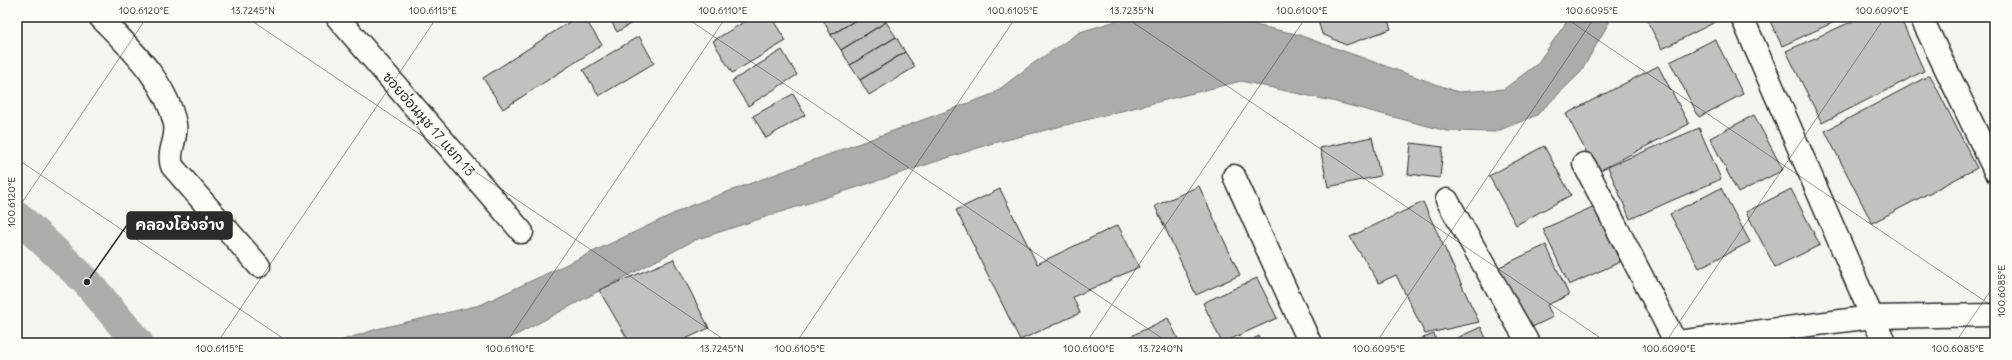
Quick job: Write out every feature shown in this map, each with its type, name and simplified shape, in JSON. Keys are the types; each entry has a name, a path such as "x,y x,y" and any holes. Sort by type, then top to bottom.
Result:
{"street":[{"path":"100,17 130,49 157,83 175,124 175,135 170,157 172,166 259,266"},
{"name":"ซอยอ่อนนุช 17 แยก 13","path":"337,17 522,232"},
{"path":"1742,17 1872,317 1885,343"},
{"path":"1922,17 1995,171"},
{"path":"1584,164 1674,342 1872,317 1995,315"},
{"path":"1234,176 1310,343"},
{"path":"1447,200 1528,343"}],"shaded area":[{"path":"1129,17 1202,17 1231,20 1296,34 1458,92 1504,89 1537,64 1570,17 1612,17 1581,72 1537,115 1495,132 1447,131 1332,101 1241,81 990,144 695,240 501,343 334,343 377,329 480,305 692,205 993,94 1031,65 1080,32"}],"building":[{"path":"577,17 584,17 602,45 503,109 483,78"},
{"path":"609,17 642,17 617,32"},
{"path":"752,17 771,17 786,41 732,73 713,41"},
{"path":"828,17 861,17 831,35 823,20"},
{"path":"861,17 883,17 886,22 841,50 831,35"},
{"path":"1317,17 1387,17 1391,29 1346,45 1322,34"},
{"path":"1645,17 1725,17 1662,49"},
{"path":"1768,17 1845,17 1782,46"},
{"path":"1862,17 1900,17 1924,71 1822,123 1786,51"},
{"path":"1988,17 1995,17 1995,29"},
{"path":"886,22 896,37 850,65 841,50"},
{"path":"639,36 654,63 599,96 583,70"},
{"path":"896,37 905,52 860,80 850,65"},
{"path":"1715,39 1743,94 1699,117 1670,62"},
{"path":"782,50 797,75 748,106 732,81"},
{"path":"905,52 915,67 869,95 860,80"},
{"path":"1995,52 1995,64 1990,55"},
{"path":"1658,66 1689,124 1597,172 1566,114"},
{"path":"1930,75 1977,168 1872,223 1825,131"},
{"path":"793,94 805,115 766,138 753,116"},
{"path":"1754,115 1783,170 1738,193 1710,138"},
{"path":"1699,128 1721,179 1630,219 1608,167"},
{"path":"1372,137 1380,176 1328,187 1320,148"},
{"path":"1411,143 1443,147 1440,178 1408,174"},
{"path":"1544,146 1571,195 1516,225 1489,176"},
{"path":"1199,186 1240,275 1196,295 1155,206"},
{"path":"1721,188 1750,242 1699,268 1670,214"},
{"path":"1000,189 1037,264 1118,225 1139,267 1073,297 1080,313 1020,340 956,210"},
{"path":"1791,189 1820,245 1775,267 1746,212"},
{"path":"1423,202 1479,322 1425,334 1396,275 1379,283 1350,237"},
{"path":"1595,206 1620,262 1569,285 1543,229"},
{"path":"1546,245 1569,295 1547,305 1553,317 1524,331 1495,269"},
{"path":"674,259 709,328 677,343 630,343 599,290"},
{"path":"1257,278 1277,318 1222,343 1203,303"},
{"path":"1168,318 1180,343 1117,343"},
{"path":"1481,327 1488,343 1446,343"},
{"path":"1434,334 1437,343 1409,343"},
{"path":"1259,336 1262,343 1246,343"}],"waterway":[{"path":"17,216 87,282 138,343"}],"place":[{"name":"คลองโอ่งอ่าง","path":"87,282"}]}
